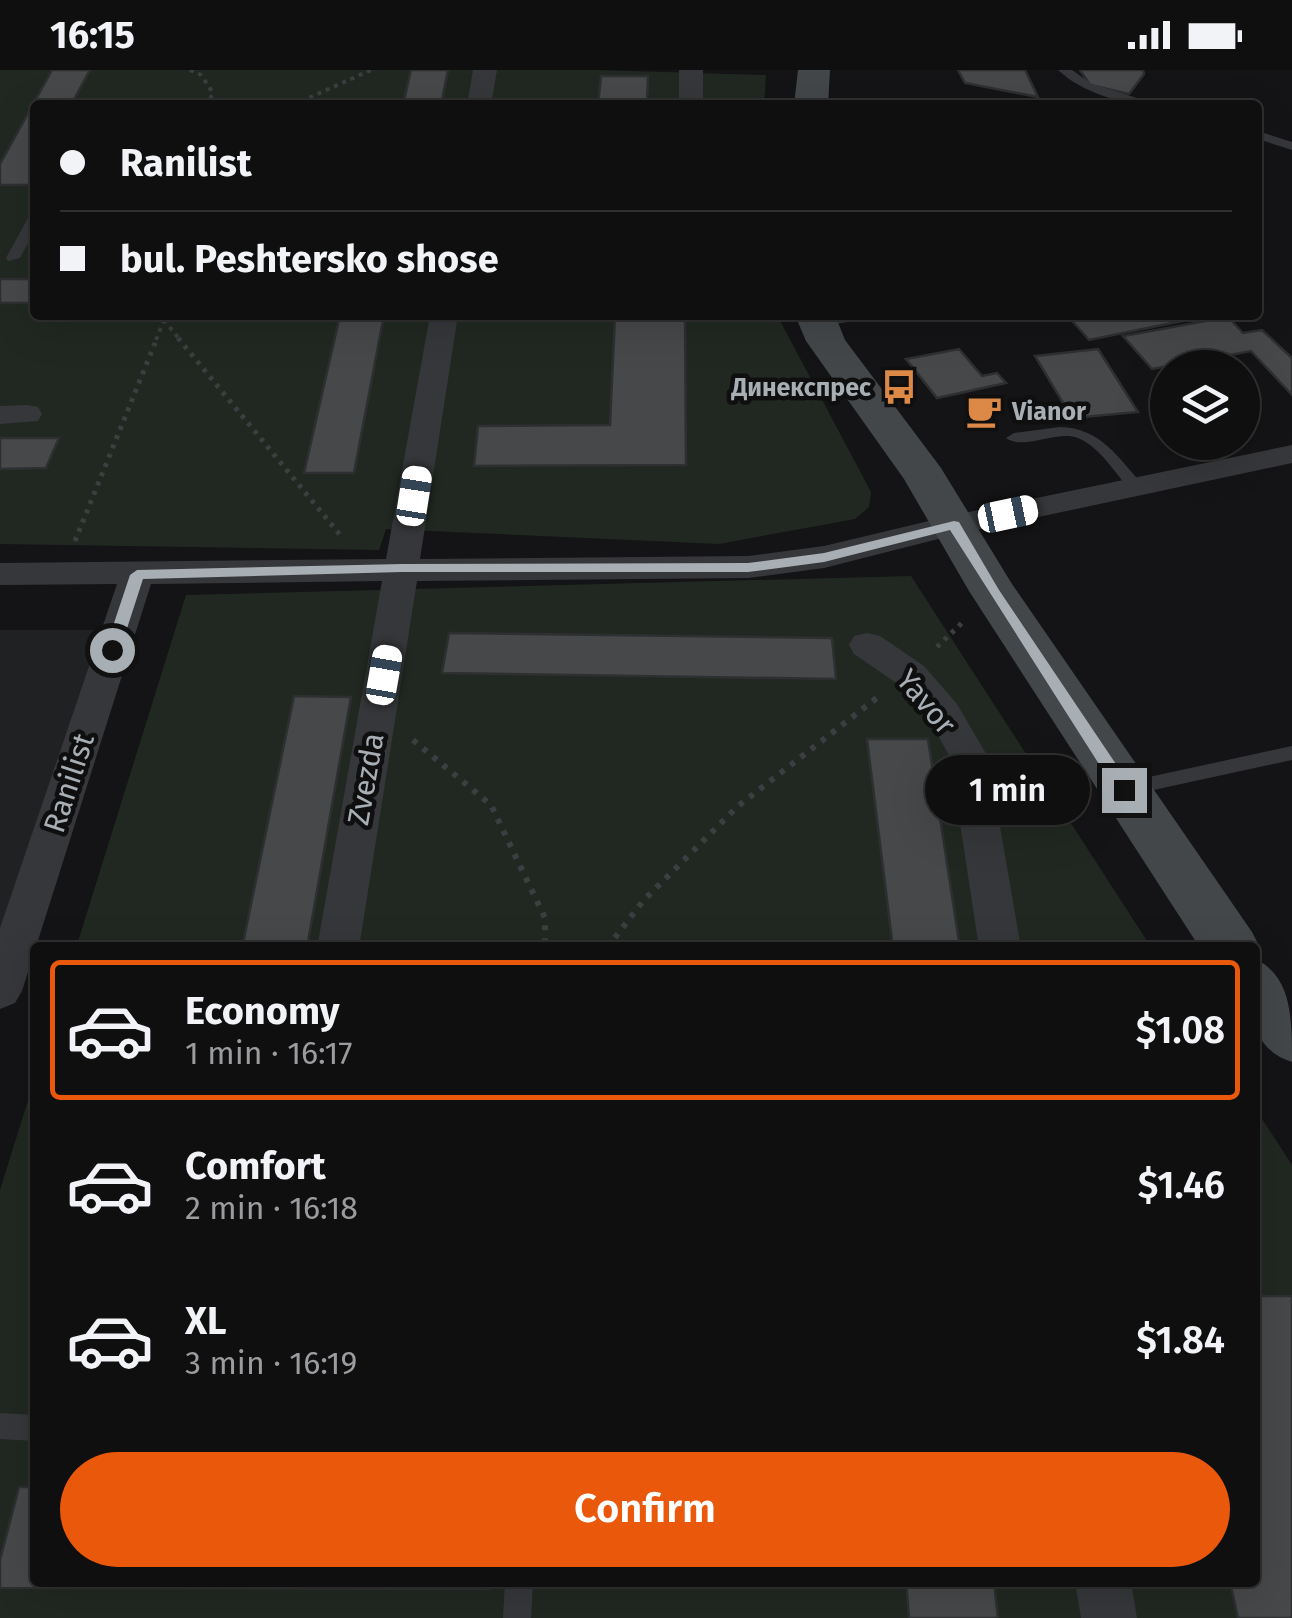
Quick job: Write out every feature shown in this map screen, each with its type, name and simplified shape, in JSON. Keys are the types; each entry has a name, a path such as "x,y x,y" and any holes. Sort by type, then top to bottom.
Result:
{"main road":[{"path":"811,100 814,70"},
{"path":"830,320 826,341 917,465 992,591 1227,942"},
{"path":"1260,989 1292,1037"}],"street":[{"path":"480,100 484,70"},
{"path":"691,70 692,100"},
{"name":"Zvezda","path":"339,942 378,710 385,568 443,320"},
{"path":"0,574 748,568 824,557 954,525 1292,454"},
{"name":"Ranilist","path":"0,991 137,575"},
{"name":"Yavor","path":"867,644 910,675 944,714 969,757 999,942"},
{"path":"1105,1587 1109,1618"}],"lane":[{"path":"1064,70 1088,88 1135,100"},
{"path":"1262,136 1292,146"},
{"path":"6,258 30,225"},
{"path":"1014,438 1080,430 1136,487"},
{"path":"1124,790 1292,753"},
{"path":"0,1426 30,1428"},
{"path":"517,1618 519,1587"}],"path":[{"path":"190,70 201,75 212,94 209,100"},
{"path":"305,100 372,70"},
{"path":"61,574 164,320"},
{"path":"167,320 385,568"},
{"path":"610,942 672,866 794,756 910,675 992,591"},
{"path":"378,710 491,805 545,918 545,942"}],"shaded area":[{"path":"0,70 596,70 766,75 764,100 30,100 30,320 780,320 871,492 869,507 855,519 719,544 386,529 379,550 0,544"},
{"path":"911,576 1148,942 78,942 186,595"},
{"path":"0,630 103,630 0,934"},
{"path":"30,1094 30,1587 1260,1587 1260,1116 1292,1165 1292,1618 0,1618 0,1190"}],"building":[{"path":"52,70 90,70 74,100 35,100"},
{"path":"411,70 448,70 442,100 404,100"},
{"path":"958,70 1025,70 1038,97 965,83"},
{"path":"1080,70 1143,70 1144,74 1129,94 1090,85"},
{"path":"601,76 648,76 647,100 599,100"},
{"path":"30,110 29,185 0,185 0,164"},
{"path":"0,279 30,279 30,303 0,303"},
{"path":"339,320 383,320 354,473 304,473"},
{"path":"615,320 685,320 686,465 474,466 478,426 610,425"},
{"path":"1071,320 1187,320 1089,340"},
{"path":"1231,320 1243,333 1262,330 1292,358 1292,395 1260,361 1260,350 1150,350 1150,367 1123,336"},
{"path":"959,349 982,376 997,373 1006,383 937,398 906,359"},
{"path":"1098,349 1138,412 1072,418 1035,356"},
{"path":"0,438 59,438 46,468 0,469"},
{"path":"449,633 832,638 836,679 442,673"},
{"path":"294,696 351,697 308,942 243,942"},
{"path":"867,739 928,739 959,942 892,942"},
{"path":"1260,1296 1292,1296 1292,1618 1238,1618 1231,1587 1260,1587"},
{"path":"19,1487 30,1487 30,1587 490,1587 0,1588 0,1560"},
{"path":"906,1587 995,1587 998,1618 909,1618"}],"place":[{"name":"Динекспрес","path":"899,387"},
{"name":"Vianor","path":"984,411"}],"route":[{"path":"112,650 137,575 402,568 748,568 824,557 954,525 992,591 1124,790"}]}
